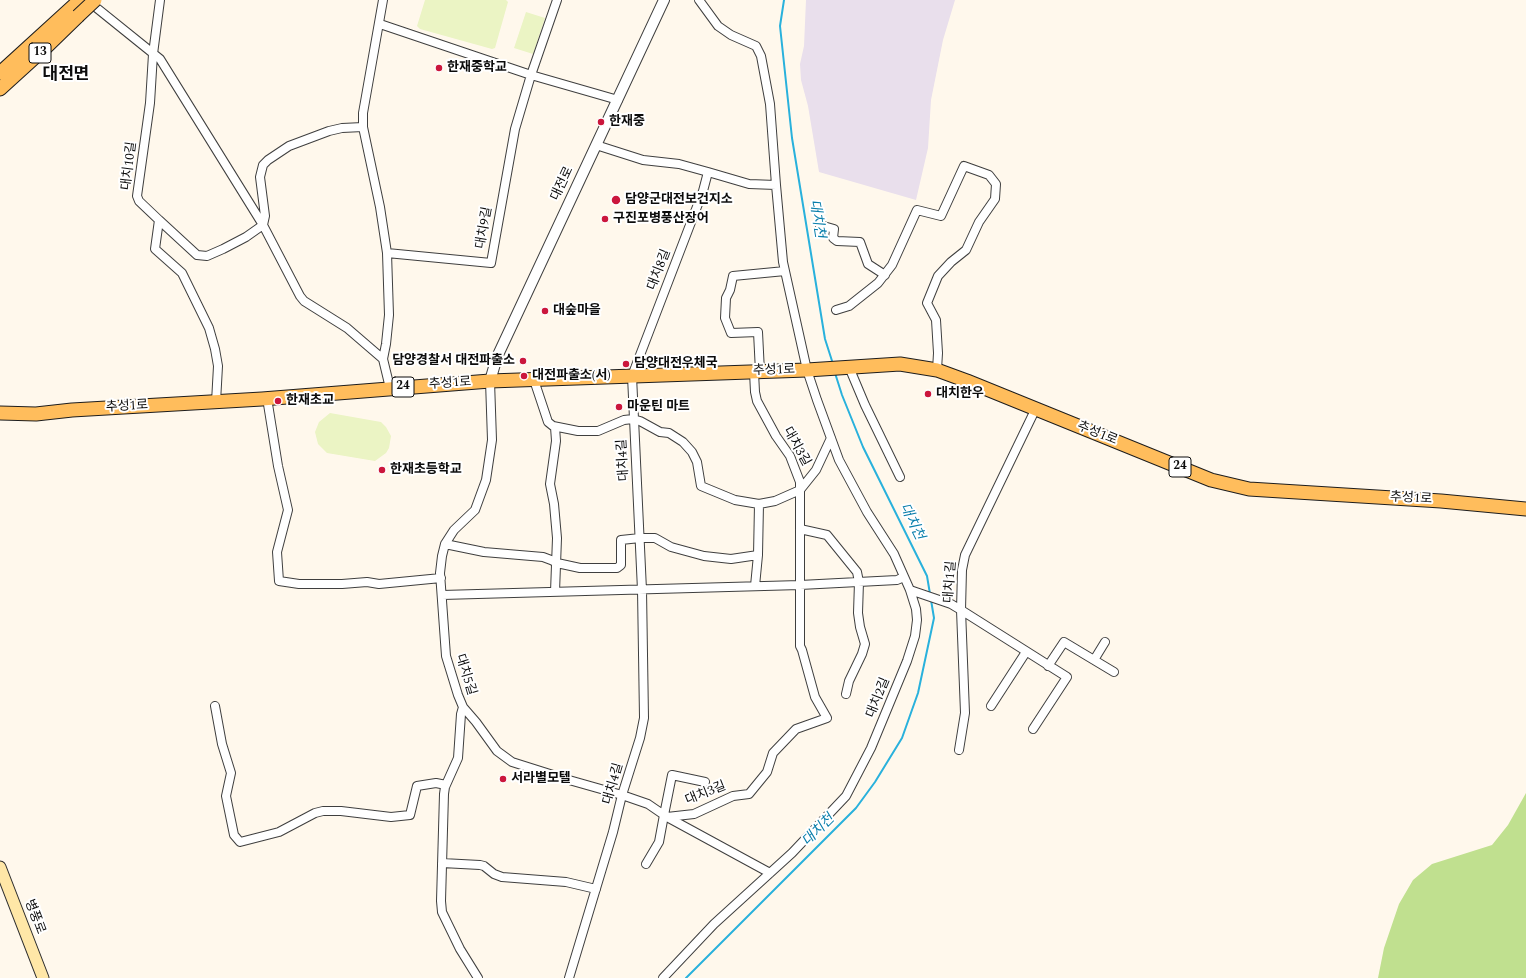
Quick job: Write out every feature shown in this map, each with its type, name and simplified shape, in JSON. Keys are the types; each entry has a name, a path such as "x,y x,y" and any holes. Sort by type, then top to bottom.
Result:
{"main road":[{"name":"13","path":"0,73 77,8 95,0"},
{"name":"13","path":"0,89 44,49 77,8"},
{"name":"추성1로","path":"0,413 36,414 72,410 216,402 490,381 807,370 900,364 937,370 1036,408 1211,480 1252,489 1441,501 1526,509"},
{"name":"병풍로","path":"0,867 42,978"}],"street":[{"path":"88,0 160,59 263,225 304,301 347,328 383,359"},
{"name":"대치10길","path":"160,0 153,54 150,103 138,196 139,201 192,251 202,256 207,256 223,249 246,237 263,225"},
{"path":"383,0 380,24 363,113 363,127 380,207 387,253 389,315 383,359 390,388"},
{"path":"532,75 557,0"},
{"name":"대전로","path":"490,381 497,356 664,0"},
{"path":"699,0 718,26 732,35 756,46 758,51 770,104 776,185 785,271 807,370"},
{"path":"380,24 532,75 618,100"},
{"path":"0,62 17,58"},
{"name":"대치9길","path":"387,253 491,263 515,129 532,75"},
{"path":"263,225 265,216 260,177 263,165 268,160 289,146 329,131 342,128 363,127"},
{"path":"596,145 643,160 679,164 749,184 776,185"},
{"path":"836,310 849,306 878,284 892,265 917,210 940,216 964,166 989,175 996,184 995,199 979,222 966,250 951,262 938,276 927,303 936,320 938,353 937,370"},
{"name":"대치8길","path":"632,376 708,172"},
{"path":"159,220 155,249 182,273 209,328 218,366 216,402"},
{"path":"820,226 834,229 833,238 837,241 860,242 868,264 884,274"},
{"name":"대치3길","path":"666,816 694,814 733,796 750,794 767,772 773,753 796,729 827,718 815,697 800,646 800,482 790,456 776,436 757,401 755,392 758,332 731,333 725,318 726,298 730,290 733,276 785,271"},
{"path":"849,367 865,405 900,477"},
{"name":"대치2길","path":"663,978 714,924 792,853 846,796 865,761 907,661 915,636 917,620 916,609 910,590 894,554 867,512 840,460 807,370"},
{"name":"대치4길","path":"569,978 640,738 644,718 642,590 632,376"},
{"path":"534,380 548,422 555,426 578,431 598,431 624,420 633,419 640,421 660,432 669,432 683,442 692,452 697,462 702,486 735,500 759,504 775,501 800,490 816,470 831,438"},
{"name":"대치5길","path":"477,975 460,949 442,912 441,901 444,802 446,785 458,758 461,714 463,707 446,656 441,578 442,556 445,544 454,530 475,510 483,490 492,440 490,381"},
{"path":"267,398 278,466 288,510 277,552 279,581 299,584 342,584 367,582 379,584 441,578"},
{"name":"대치1길","path":"1033,729 1067,677 961,610 962,570 965,555 1036,408"},
{"path":"555,426 556,441 550,484 557,525 555,592"},
{"path":"755,586 758,555 759,504"},
{"path":"800,529 827,535 857,572 859,582 858,613 865,644 862,654 848,681 846,694"},
{"path":"445,544 484,552 543,557 557,563 580,568 617,568 621,565 621,540 640,538 654,538 671,547 704,556 731,560 758,555"},
{"path":"442,595 800,585 897,580 904,577"},
{"path":"910,590 952,604 961,610 965,713 959,750"},
{"path":"1048,666 1064,642 1114,672"},
{"path":"1094,660 1105,642"},
{"path":"991,706 1026,652"},
{"path":"215,706 222,744 231,773 226,796 234,835 240,842 279,832 315,813 323,811 391,817 410,815 417,786 436,783 446,785"},
{"path":"463,707 497,751 512,762 648,804 666,816 770,873"},
{"path":"646,864 659,842 666,816 672,775 705,782"},
{"path":"442,863 480,865 502,877 566,882 596,890"},
{"path":"477,975 485,978"}],"shaded area":[{"path":"806,0 955,0 943,40 931,100 928,148 916,200 819,172 808,106 801,80 800,64 804,46"}],"green space":[{"path":"425,0 506,0 508,2 495,48 492,49 420,29 417,26"},
{"path":"526,12 545,18 533,54 514,48"},
{"path":"330,413 381,422 391,436 389,448 386,453 375,461 327,453 318,444 315,432 319,422"},
{"path":"1526,793 1526,978 1378,978 1384,948 1399,904 1413,880 1432,864 1492,845 1508,825"}],"waterway":[{"name":"대치천","path":"784,0 780,26 792,138 825,339 833,364"},
{"name":"대치천","path":"835,373 842,395 863,447 927,576 930,594"},
{"name":"대치천","path":"686,978 856,808 875,782 902,738 918,693 934,618 931,600"}],"place":[{"name":"한재중학교","path":"439,68"},
{"name":"한재중","path":"601,122"},
{"name":"담양군대전보건지소","path":"616,200"},
{"name":"구진포병풍산장어","path":"605,219"},
{"name":"대숲마을","path":"545,311"},
{"name":"담양경찰서 대전파출소","path":"523,361"},
{"name":"담양대전우체국","path":"626,364"},
{"name":"대전파출소(서)","path":"524,376"},
{"name":"대치한우","path":"928,394"},
{"name":"한재초교","path":"278,401"},
{"name":"마운틴 마트","path":"619,407"},
{"name":"한재초등학교","path":"382,470"},
{"name":"서라별모텔","path":"503,779"}],"district":[{"name":"대전면","path":"66,76"}]}
